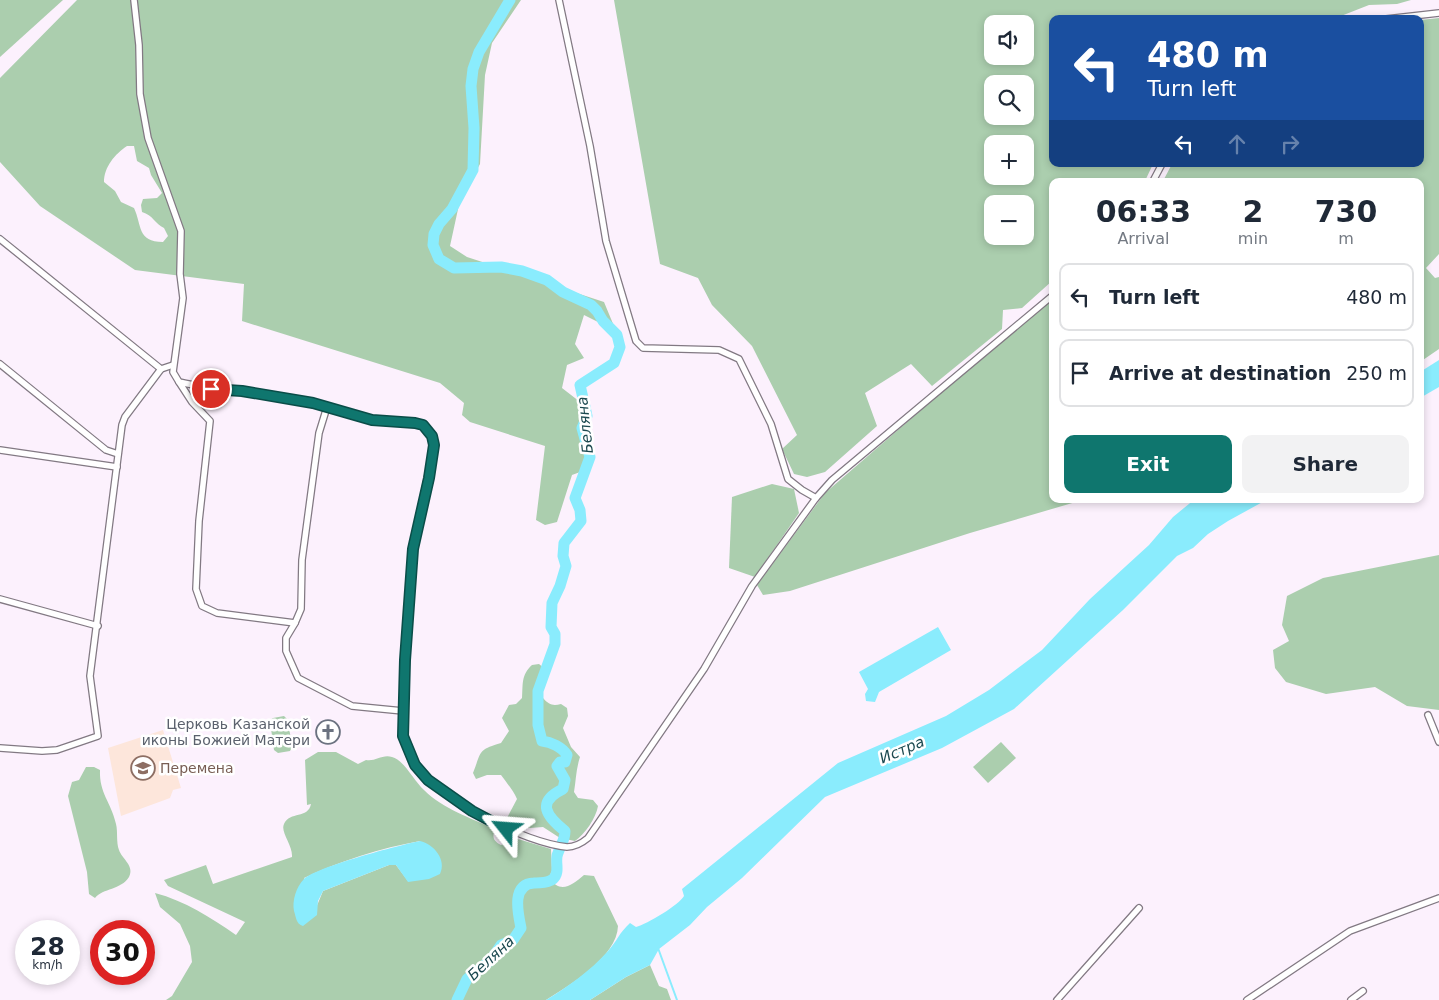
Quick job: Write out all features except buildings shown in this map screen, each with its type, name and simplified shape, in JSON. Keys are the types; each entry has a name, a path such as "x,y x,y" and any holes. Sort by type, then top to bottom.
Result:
{"street":[{"path":"134,0 140,45 140,94 148,138 181,231 180,274 183,298 173,372 192,402 210,421 199,521 196,589 202,606 217,613 295,623"},
{"path":"560,0 590,146 606,241 636,341 643,348 719,350 739,359 771,424 781,462 788,479 816,498"},
{"path":"1421,15 1439,13"},
{"path":"1154,178 1160,167"},
{"path":"0,239 161,369"},
{"path":"179,382 211,389 242,391 327,406 360,418 423,425 432,436 434,445 429,478 413,549 403,711 403,736 406,747 415,765 428,780 459,802 506,829 568,847 579,844 588,838 704,669 752,586 816,498 832,480 1049,299"},
{"path":"0,364 106,450 118,454"},
{"path":"0,748 42,751 57,750 98,736 90,676 98,626 118,454 125,417 161,369 173,365"},
{"path":"327,406 319,433 302,560 301,609 286,638 286,651 298,678 352,706 403,711"},
{"path":"0,450 117,467"},
{"path":"0,599 98,626"},
{"path":"1428,715 1439,742"},
{"path":"1248,1000 1350,931 1439,898"},
{"path":"1057,1000 1139,908"},
{"path":"1351,1000 1363,991"}],"shaded area":[{"name":"Перемена","path":"163,730 181,788 173,790 170,798 121,816 108,748"}],"green space":[{"path":"0,0 63,0 0,57"},
{"path":"77,0 521,0 492,43 485,75 480,164 460,200 450,246 467,257 604,302 616,331 584,315 575,344 584,358 567,365 562,388 584,405 591,468 572,475 557,522 545,525 536,520 545,446 470,422 462,415 464,403 440,383 242,321 244,284 135,270 40,206 0,162 0,78","holes":["127,146 134,146 137,161 149,168 162,193 157,198 143,199 141,205 142,212 149,215 164,228 168,236 163,242 155,241 145,236 134,208 121,202 115,191 104,182 104,176 114,157"]},
{"path":"614,0 1411,0 1397,4 1369,5 1344,15 1049,15 1049,167 1152,167 1146,178 1049,178 1049,284 1022,308 1003,310 1002,329 932,386 911,364 865,393 877,426 825,472 807,477 794,474 782,449 797,435 752,346 712,305 698,278 660,264"},
{"path":"1439,18 1439,254 1426,268 1435,278 1439,277 1439,349 1424,359 1424,178 1165,178 1170,167 1424,167 1424,20"},
{"path":"1049,300 1049,503 1072,503 970,533 790,591 763,595 757,585 825,493"},
{"path":"772,484 794,489 799,513 755,577 729,568 732,497"},
{"path":"1439,555 1439,710 1407,706 1375,687 1326,694 1286,682 1275,668 1273,650 1289,641 1282,625 1287,596 1323,578"},
{"path":"539,664 545,669 543,698 551,704 561,704 567,708 568,716 563,728 571,747 580,757 574,792 578,798 593,800 598,806 590,825 575,841 560,838 543,827 530,828 510,825 507,818 517,799 514,792 501,775 487,775 476,779 473,773 482,752 488,747 501,743 509,731 502,718 509,705 516,704 522,698 523,680 528,669 532,665"},
{"path":"284,716 288,720 292,747 290,751 278,753 274,750 270,721 273,718"},
{"path":"1001,742 1016,758 988,783 973,767"},
{"path":"318,752 336,752 358,764 366,760 385,756 392,757 401,762 420,786 440,803 495,829 494,838 501,845 518,839 551,849 552,871 549,877 557,886 571,885 584,875 594,876 618,926 616,937 610,949 591,969 546,1000 166,1000 172,996 192,962 190,946 180,924 160,907 155,893 177,900 197,910 236,935 245,922 168,886 164,880 206,865 213,884 292,857 291,848 283,827 290,818 306,812 311,804 307,805 305,760","holes":["420,841 408,881 396,865 389,865 323,891 316,908 304,878 361,856 390,847"]},
{"path":"86,767 94,767 100,770 101,785 116,824 119,850 130,869 129,877 126,881 95,898 89,894 87,872 68,796 72,782 79,780"},
{"path":"650,965 659,986 667,989 671,1000 590,1000 626,977"}],"water":[{"path":"1439,360 1439,387 1424,396 1424,369"},
{"name":"Истра","path":"1190,503 1261,503 1228,521 1208,534 1193,548 1177,556 1123,610 1014,709 942,748 825,797 742,878 707,907 690,925 659,949 650,965 626,977 590,1000 546,1000 587,972 608,951 630,923 636,927 641,925 662,914 681,900 684,896 682,889 838,763 946,716 989,690 1042,650 1090,599 1149,545 1173,517"},
{"path":"938,627 951,650 879,692 875,702 866,701 865,694 868,689 859,672"},
{"path":"420,841 430,845 438,853 442,863 440,874 429,879 408,882 396,865 389,865 323,891 318,901 317,915 303,926 298,922 294,911 294,899 304,879 341,863"}],"waterway":[{"name":"Беляна","path":"457,1000 467,979 491,960 501,945 513,940 521,928 518,900 522,888 534,883 548,882 557,873 557,856 564,840 565,831 549,815 547,804 549,799 563,789 565,780 557,766 560,762 565,762 567,755 556,745 542,741 538,725 538,691 555,644 555,634 551,627 552,603 566,566 563,556 564,543 581,521 580,510 575,498 590,457 582,428 587,416 580,385 614,363 620,347 617,335 591,305 563,292 547,280 522,271 501,267 454,268 439,259 433,245 434,234 439,224 452,209 473,170 474,128 471,86 473,69 479,52 510,0"},
{"path":"658,948 677,1000"}],"place":[{"name":"Церковь Казанской иконы Божией Матери","path":"328,732"},
{"name":"Перемена","path":"143,768"}],"route":[{"path":"211,389 242,391 313,403 360,418 384,422 415,423 423,425 428,429 434,445 429,478 416,526 413,549 405,660 403,736 415,765 428,780 472,811 506,829"}]}
